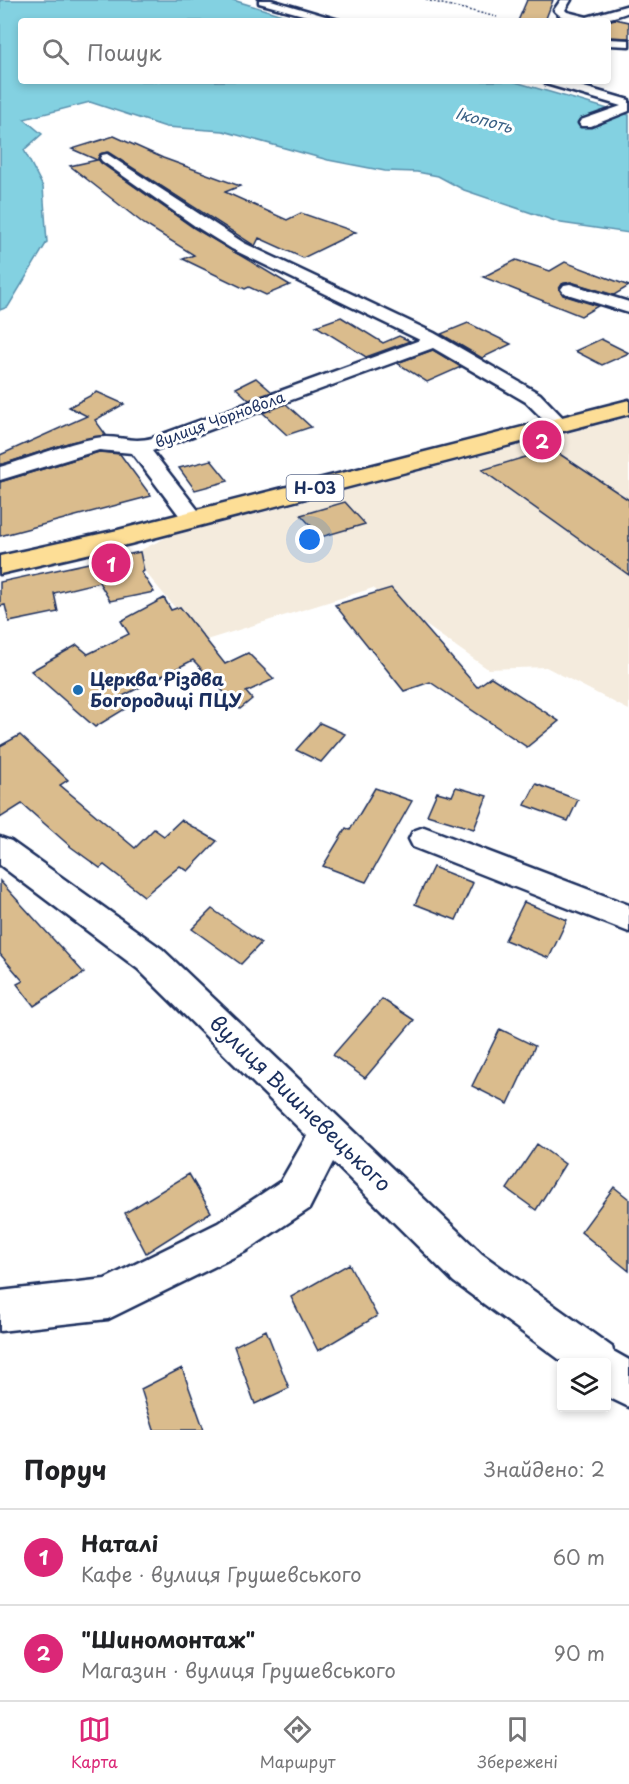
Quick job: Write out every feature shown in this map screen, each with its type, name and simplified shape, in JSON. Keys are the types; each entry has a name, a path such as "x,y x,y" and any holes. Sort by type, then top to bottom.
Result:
{"main road":[{"name":"Н-03","path":"0,565 64,552 629,407"}],"street":[{"path":"566,0 559,10 563,14 578,18"},
{"path":"263,1 326,18"},
{"path":"596,18 629,8"},
{"path":"611,42 629,43"},
{"path":"560,84 629,105"},
{"path":"586,123 629,105"},
{"path":"107,158 186,215 238,246 435,341 533,398 560,424"},
{"path":"570,289 629,308"},
{"name":"вулиця Чорновола","path":"0,474 98,444 117,444 139,448 435,341"},
{"path":"139,448 193,519"},
{"path":"423,839 629,919"},
{"name":"вулиця Вишневецького","path":"0,849 150,959 468,1268 592,1358"},
{"path":"0,1311 108,1299 232,1237 295,1195 329,1132"},
{"path":"611,1373 629,1386"}],"path":[{"path":"426,0 497,17"}],"shaded area":[{"path":"629,417 629,710 546,667 488,669 373,588 203,641 131,555 167,537"}],"water":[{"name":"Ікопоть","path":"0,0 233,0 292,18 18,18 18,84 522,84 629,115 629,233 561,223 464,190 438,176 417,172 385,171 328,160 223,131 166,127 90,102 24,119 42,134 24,150 43,187 47,242 8,307 0,310"}],"building":[{"path":"527,0 553,0 546,18 519,18"},
{"path":"611,20 629,22 629,38 611,37"},
{"path":"114,136 163,158 240,186 225,192 287,220 301,213 356,232 303,258 259,238 255,246 108,152 100,154 98,159 101,163 194,228 290,285 266,295 249,287 245,289 183,259 194,255 144,224 70,166 97,160 72,149"},
{"path":"516,260 550,271 565,262 629,286 614,295 571,282 562,284 559,289 563,295 598,306 581,316 483,277"},
{"path":"341,317 383,343 399,336 410,341 366,357 316,326"},
{"path":"468,323 511,344 482,358 441,334"},
{"path":"601,339 629,353 602,365 575,351"},
{"path":"433,350 461,367 427,382 397,363"},
{"path":"256,378 272,392 249,400 236,388"},
{"path":"97,392 124,404 95,420 106,435 71,442 0,465 0,455 87,416 69,407"},
{"path":"286,404 311,427 287,435 263,413"},
{"path":"552,449 629,500 629,575 482,470"},
{"path":"99,452 120,454 151,496 0,536 0,482"},
{"path":"211,460 228,481 195,490 179,468"},
{"path":"345,502 365,524 321,537 301,515"},
{"path":"140,552 144,571 141,572 154,592 110,601 99,582 54,593 58,612 9,622 5,605 0,606 0,582"},
{"path":"391,588 477,687 491,677 559,721 527,747 430,682 404,691 335,605"},
{"path":"164,598 171,610 180,607 225,664 248,653 274,679 246,692 252,699 240,709 193,660 115,700 125,709 95,727 31,671 77,645 88,654 129,634 121,621"},
{"path":"320,723 345,734 321,762 296,750"},
{"path":"20,735 68,780 60,785 135,848 154,829 164,836 181,820 217,841 188,871 180,866 144,896 104,865 100,868 71,847 22,804 0,818 0,746"},
{"path":"536,784 578,800 568,821 525,805"},
{"path":"456,787 487,796 474,829 427,815 437,792 452,796"},
{"path":"375,788 412,801 366,882 323,866 346,828 350,830"},
{"path":"433,867 473,883 456,920 415,904"},
{"path":"0,881 84,973 34,1006 17,984 23,981 0,954"},
{"path":"524,902 567,920 549,958 505,940"},
{"path":"212,909 261,943 241,964 192,929"},
{"path":"382,999 414,1020 365,1078 333,1055"},
{"path":"500,1029 535,1046 508,1104 472,1086"},
{"path":"537,1144 565,1164 536,1210 507,1189"},
{"path":"189,1174 211,1212 146,1253 125,1213"},
{"path":"614,1187 629,1199 629,1271 581,1232"},
{"path":"349,1264 377,1316 318,1351 291,1297"},
{"path":"266,1330 289,1388 255,1404 234,1346"},
{"path":"182,1368 204,1430 154,1430 141,1389"}],"place":[{"name":"\"Шиномонтаж\"","path":"542,440"},
{"name":"Наталі","path":"111,563"},
{"name":"Церква Різдва Богородиці ПЦУ","path":"78,690"}]}
